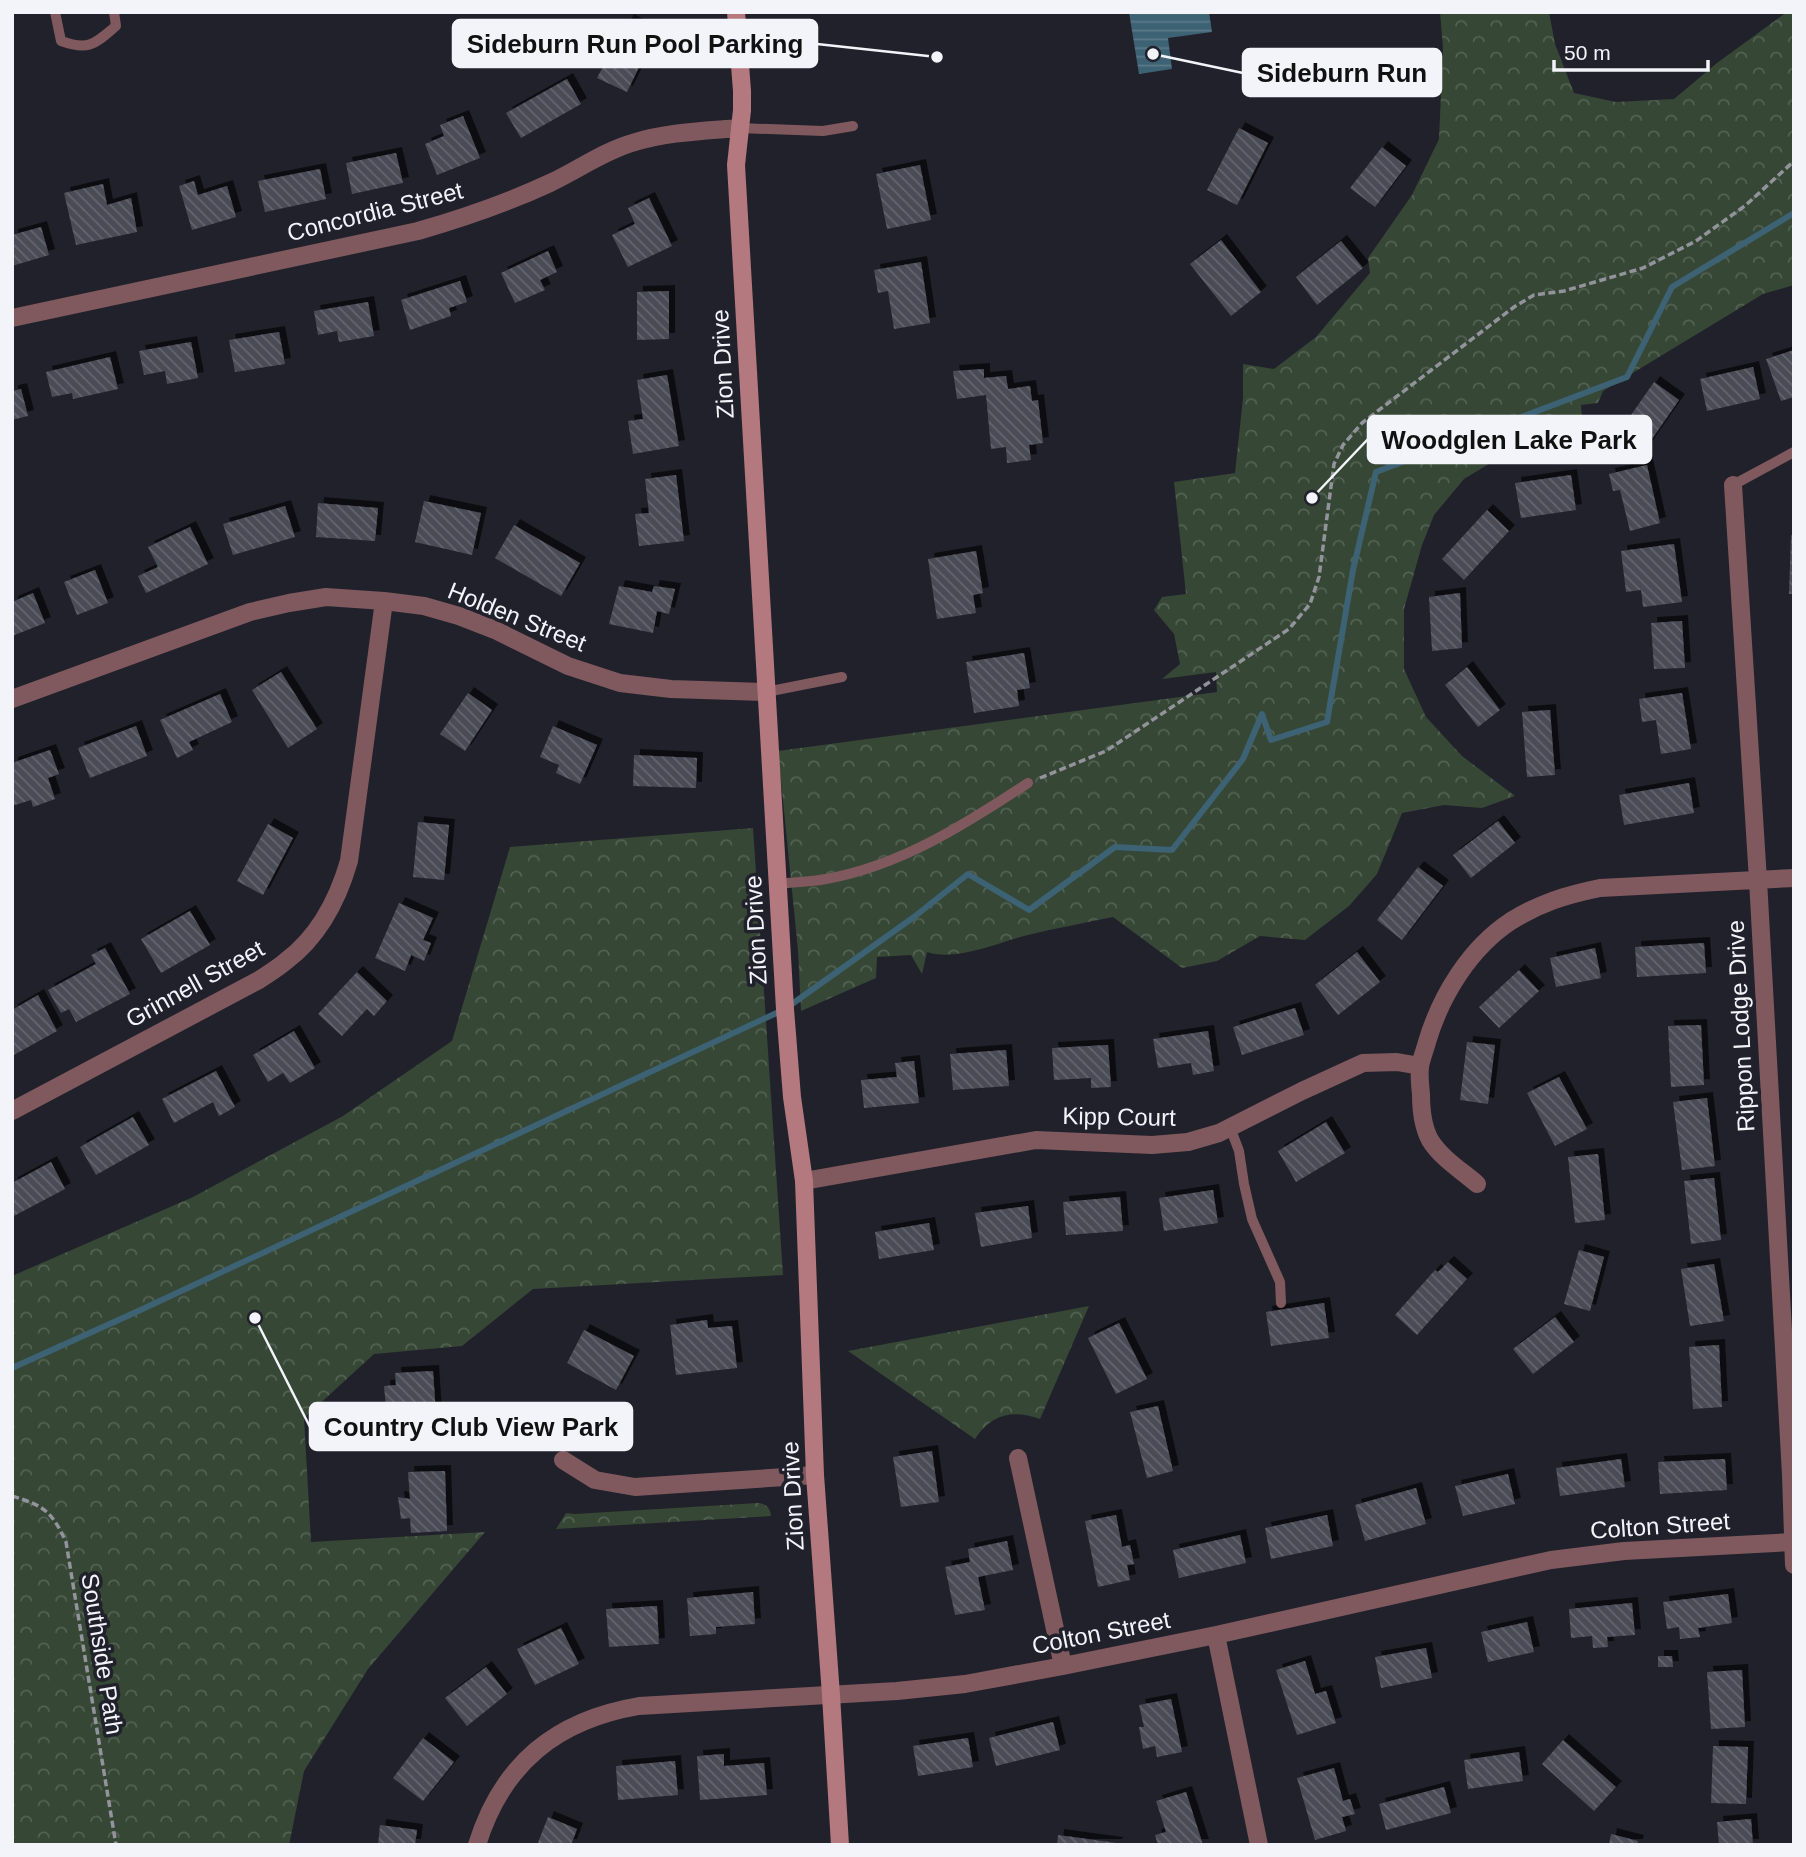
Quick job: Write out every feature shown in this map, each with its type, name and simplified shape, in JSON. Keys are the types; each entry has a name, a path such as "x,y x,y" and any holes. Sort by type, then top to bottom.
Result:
{"main road":[{"name":"Zion Drive","path":"736,12 742,90 736,165 777,884 792,1097 804,1181 815,1475 840,1845"}],"street":[{"name":"Concordia Street","path":"12,318 418,231 513,200 605,153 635,142 686,132 739,128"},
{"name":"Rippon Lodge Drive","path":"1733,485 1791,1461 1794,1564"},
{"name":"Holden Street","path":"12,699 250,612 326,597 424,606 495,629 568,666 620,683 671,689 766,692"},
{"name":"Grinnell Street","path":"12,1111 259,980 287,961 308,940 332,907 349,862 384,601"},
{"path":"1477,1184 1438,1151 1429,1139 1421,1112 1420,1066 1438,1009 1457,975 1494,935 1538,905 1568,894 1600,888 1794,878"},
{"name":"Kipp Court","path":"804,1181 1036,1140 1152,1145 1188,1142 1219,1133 1302,1090 1363,1063 1396,1062 1420,1066"},
{"path":"1018,1458 1063,1666"},
{"path":"563,1460 594,1480 635,1487 815,1475"},
{"name":"Colton Street","path":"477,1845 485,1819 505,1784 532,1754 561,1731 613,1710 965,1684 1216,1635 1551,1560 1623,1551 1792,1542"},
{"path":"1216,1635 1259,1845"}],"lane":[{"path":"54,12 61,41 77,46 90,46 116,26 114,12"},
{"path":"739,128 823,131 853,126"},
{"path":"1733,485 1794,452"},
{"path":"766,692 842,677"},
{"path":"777,884 825,880 907,854 977,817 1028,783"},
{"path":"1230,1127 1239,1151 1252,1219 1280,1283 1281,1303"}],"path":[{"path":"1028,783 1106,751 1289,629 1310,604 1320,577 1334,464 1343,445 1362,423 1514,307 1534,295 1564,290 1643,268 1696,241 1746,205 1794,161"},
{"name":"Southside Path","path":"12,1496 28,1500 47,1511 56,1520 66,1542 116,1845"}],"green space":[{"path":"1440,12 1549,12 1555,44 1574,93 1616,102 1674,99 1717,63 1787,12 1794,12 1794,285 1763,294 1603,391 1598,403 1581,405 1582,419 1525,442 1464,479 1434,515 1422,545 1404,609 1404,669 1426,717 1462,756 1515,796 1482,808 1444,805 1402,813 1377,874 1349,906 1305,940 1260,936 1217,961 1182,968 1113,917 1028,935 964,953 951,955 927,952 922,974 911,955 877,957 876,978 801,1011 798,950 778,751 1217,692 1216,672 1162,679 1180,664 1174,634 1154,610 1162,597 1186,594 1174,482 1235,473 1243,398 1243,364 1274,369 1316,337 1370,273 1368,258 1412,195 1439,139 1443,48"},
{"path":"753,828 783,1275 533,1289 462,1346 374,1354 304,1418 311,1542 485,1532 368,1669 304,1771 289,1845 12,1845 12,1276 193,1197 343,1116 452,1041 510,847"},
{"path":"1089,1306 1040,1419 1021,1414 1003,1416 988,1424 975,1439 848,1351"},
{"path":"758,1503 767,1506 771,1516 556,1529 566,1513"}],"water":[{"path":"1129,12 1209,12 1212,32 1168,38 1172,69 1139,74"}],"building":[{"path":"628,20 655,34 627,92 597,78"},
{"path":"567,79 581,104 521,138 506,113"},
{"path":"463,116 480,158 437,175 425,144 444,136 440,125"},
{"path":"1239,128 1268,143 1237,205 1207,190"},
{"path":"1382,147 1406,166 1375,207 1350,188"},
{"path":"396,153 403,183 352,194 346,163"},
{"path":"920,165 931,220 887,229 876,174"},
{"path":"320,169 326,199 265,212 258,181"},
{"path":"194,181 198,195 227,186 236,217 192,230 179,186"},
{"path":"103,184 107,205 131,198 137,232 76,245 64,193"},
{"path":"649,198 672,246 628,267 612,235 635,224 628,208"},
{"path":"41,227 49,255 12,266 12,235"},
{"path":"1221,240 1261,292 1231,316 1190,264"},
{"path":"1341,241 1363,268 1317,305 1296,277"},
{"path":"548,251 557,272 540,280 545,290 515,303 501,273"},
{"path":"921,262 930,323 894,329 888,291 878,293 874,270"},
{"path":"460,281 467,302 449,308 451,316 410,330 401,300"},
{"path":"669,291 669,339 637,340 637,292"},
{"path":"368,302 374,336 339,342 337,331 318,335 314,311"},
{"path":"279,332 285,364 235,372 229,340"},
{"path":"191,342 198,378 167,384 165,371 144,375 139,351"},
{"path":"1794,350 1794,397 1781,401 1766,359"},
{"path":"110,357 118,389 73,399 72,393 52,397 46,372"},
{"path":"1753,367 1760,399 1707,411 1700,379"},
{"path":"984,369 984,378 1006,376 1008,389 1030,386 1032,401 1038,400 1043,443 1029,445 1031,460 1007,463 1006,447 991,449 986,395 957,399 953,371"},
{"path":"667,375 679,446 633,454 628,421 643,419 637,380"},
{"path":"1654,382 1679,400 1645,449 1620,431"},
{"path":"21,389 28,416 12,420 12,391"},
{"path":"1647,465 1660,523 1630,531 1620,490 1613,491 1609,474"},
{"path":"676,475 684,541 639,546 635,514 649,513 645,479"},
{"path":"1571,475 1576,510 1521,518 1515,483"},
{"path":"424,501 481,513 472,555 415,542"},
{"path":"318,503 378,508 375,541 316,537"},
{"path":"285,506 295,537 233,555 223,524"},
{"path":"1487,510 1509,531 1464,580 1442,559"},
{"path":"514,525 580,563 561,596 495,558"},
{"path":"190,527 208,564 146,593 138,576 158,567 148,547"},
{"path":"1791,535 1794,535 1794,594 1789,594"},
{"path":"1674,544 1682,602 1643,607 1641,590 1626,592 1621,551"},
{"path":"976,551 983,593 973,595 976,613 937,619 928,559"},
{"path":"95,570 108,603 77,615 64,582"},
{"path":"619,586 652,592 654,586 675,589 669,614 657,611 653,633 609,624"},
{"path":"33,593 45,623 12,636 12,602"},
{"path":"1460,593 1462,648 1432,651 1429,597"},
{"path":"1682,621 1685,668 1654,669 1651,623"},
{"path":"1024,653 1030,688 1017,690 1019,706 974,713 966,662"},
{"path":"1467,667 1500,710 1478,727 1445,685"},
{"path":"281,672 317,729 288,748 252,690"},
{"path":"468,693 492,710 465,751 440,734"},
{"path":"1682,693 1691,749 1661,754 1656,720 1642,722 1639,699"},
{"path":"220,694 232,722 189,742 193,750 177,758 160,720"},
{"path":"1550,710 1555,775 1527,777 1522,712"},
{"path":"136,726 147,756 90,778 78,748"},
{"path":"553,726 597,745 580,784 556,773 559,765 540,757"},
{"path":"50,750 59,774 48,778 55,799 33,807 31,800 12,806 12,763"},
{"path":"634,755 697,758 696,788 633,786"},
{"path":"1689,783 1694,813 1624,825 1619,795"},
{"path":"1498,821 1515,843 1471,878 1453,855"},
{"path":"418,822 449,825 444,880 413,877"},
{"path":"268,824 293,838 263,895 237,881"},
{"path":"1418,867 1443,886 1402,940 1377,920"},
{"path":"399,903 433,918 423,940 431,943 424,961 411,955 405,971 375,958"},
{"path":"190,911 210,945 161,973 141,939"},
{"path":"1704,943 1706,973 1637,977 1635,947"},
{"path":"105,948 130,994 76,1022 69,1009 61,1013 48,990 96,964 91,955"},
{"path":"1595,948 1601,978 1556,987 1550,958"},
{"path":"1357,952 1380,982 1338,1015 1315,985"},
{"path":"1519,970 1539,991 1499,1028 1479,1007"},
{"path":"357,972 387,1001 374,1016 367,1009 342,1036 318,1014"},
{"path":"38,995 57,1031 12,1056 12,1010"},
{"path":"1295,1008 1304,1035 1242,1055 1233,1027"},
{"path":"1701,1025 1704,1085 1671,1087 1668,1026"},
{"path":"294,1031 315,1068 290,1083 283,1073 268,1082 253,1055"},
{"path":"1208,1031 1214,1071 1193,1075 1191,1063 1158,1068 1153,1039"},
{"path":"1467,1042 1495,1045 1488,1104 1460,1100"},
{"path":"1108,1045 1111,1087 1091,1088 1091,1078 1054,1080 1052,1048"},
{"path":"1006,1050 1009,1086 953,1090 950,1054"},
{"path":"914,1061 919,1103 864,1108 861,1080 897,1077 895,1063"},
{"path":"216,1071 235,1107 219,1116 213,1102 174,1123 162,1099"},
{"path":"1559,1077 1587,1129 1555,1146 1527,1093"},
{"path":"1707,1098 1715,1166 1682,1170 1673,1102"},
{"path":"133,1117 149,1145 96,1175 80,1147"},
{"path":"1326,1122 1345,1153 1296,1182 1278,1151"},
{"path":"1598,1154 1605,1220 1575,1223 1568,1157"},
{"path":"51,1162 65,1189 12,1217 12,1183"},
{"path":"1714,1178 1721,1240 1691,1244 1684,1181"},
{"path":"1213,1190 1218,1223 1164,1231 1159,1198"},
{"path":"1120,1197 1123,1231 1066,1235 1063,1202"},
{"path":"1028,1206 1032,1238 981,1247 975,1213"},
{"path":"929,1223 934,1250 879,1259 875,1232"},
{"path":"1579,1250 1604,1257 1590,1311 1564,1304"},
{"path":"1448,1262 1467,1279 1417,1335 1395,1315 1435,1270 1438,1272"},
{"path":"1714,1264 1724,1321 1690,1326 1681,1269"},
{"path":"1324,1303 1329,1338 1271,1346 1266,1312"},
{"path":"1555,1317 1574,1342 1533,1374 1513,1349"},
{"path":"707,1320 708,1328 732,1326 737,1368 676,1375 670,1325"},
{"path":"1119,1323 1147,1379 1116,1394 1088,1338"},
{"path":"584,1330 634,1356 616,1390 567,1363"},
{"path":"1719,1345 1722,1407 1693,1409 1689,1347"},
{"path":"433,1371 437,1430 399,1432 397,1407 386,1408 384,1386 396,1385 395,1373"},
{"path":"1158,1406 1173,1471 1147,1478 1130,1412"},
{"path":"932,1451 939,1502 901,1507 893,1457"},
{"path":"1621,1459 1625,1487 1560,1496 1556,1468"},
{"path":"1725,1459 1727,1490 1660,1494 1658,1462"},
{"path":"445,1471 447,1531 411,1533 410,1518 401,1519 398,1497 410,1499 408,1472"},
{"path":"1508,1474 1515,1504 1463,1516 1455,1486"},
{"path":"1416,1488 1426,1524 1365,1541 1355,1505"},
{"path":"1116,1515 1122,1547 1130,1545 1134,1564 1127,1565 1130,1580 1098,1587 1085,1521"},
{"path":"1327,1515 1333,1546 1271,1559 1265,1528"},
{"path":"1240,1535 1246,1563 1179,1578 1173,1550"},
{"path":"1007,1541 1013,1570 978,1577 985,1610 955,1615 945,1567 970,1562 968,1549"},
{"path":"753,1592 755,1624 716,1627 716,1634 690,1636 687,1598"},
{"path":"1728,1594 1732,1623 1698,1628 1700,1637 1680,1639 1679,1627 1667,1629 1663,1602"},
{"path":"1632,1603 1635,1635 1607,1637 1608,1647 1593,1648 1592,1636 1571,1638 1569,1609"},
{"path":"657,1606 659,1644 609,1647 606,1609"},
{"path":"1527,1622 1534,1652 1488,1662 1481,1632"},
{"path":"561,1628 579,1664 535,1685 517,1649"},
{"path":"1426,1648 1432,1678 1381,1688 1375,1657"},
{"path":"1658,1656 1672,1656 1673,1667 1658,1667"},
{"path":"1305,1661 1315,1694 1326,1691 1336,1723 1297,1735 1276,1670"},
{"path":"486,1667 507,1694 467,1726 445,1698"},
{"path":"1742,1670 1745,1727 1711,1729 1707,1672"},
{"path":"1171,1699 1182,1752 1157,1757 1155,1746 1143,1749 1139,1727 1144,1727 1139,1705"},
{"path":"1053,1722 1060,1750 996,1766 989,1738"},
{"path":"423,1738 454,1762 423,1801 393,1778"},
{"path":"968,1738 973,1767 918,1776 913,1746"},
{"path":"1563,1740 1616,1787 1594,1811 1542,1764"},
{"path":"1713,1746 1748,1747 1746,1804 1711,1803"},
{"path":"1519,1752 1523,1781 1468,1789 1464,1760"},
{"path":"724,1754 724,1766 764,1763 767,1795 700,1800 697,1756"},
{"path":"675,1761 678,1795 618,1800 616,1766"},
{"path":"1334,1768 1343,1801 1350,1799 1355,1814 1342,1817 1346,1831 1315,1840 1297,1778"},
{"path":"1444,1787 1451,1813 1386,1830 1379,1804"},
{"path":"1186,1792 1203,1845 1158,1845 1155,1835 1166,1832 1156,1801"},
{"path":"548,1817 577,1829 571,1845 537,1845"},
{"path":"1751,1819 1753,1845 1719,1845 1717,1822"},
{"path":"380,1825 417,1830 415,1845 378,1845"},
{"path":"1611,1834 1638,1841 1637,1845 1609,1845"},
{"path":"1058,1835 1117,1843 1057,1845"}],"waterway":[{"path":"12,1368 785,1009 914,917 968,874 1029,910 1115,847 1172,850 1243,759 1262,714 1271,740 1327,722 1353,570 1376,472 1627,377 1672,287 1794,213"}],"place":[{"name":"Sideburn Run","path":"1153,54"},
{"name":"Sideburn Run Pool Parking","path":"937,57"},
{"name":"Woodglen Lake Park","path":"1312,498"},
{"name":"Country Club View Park","path":"255,1318"}]}
